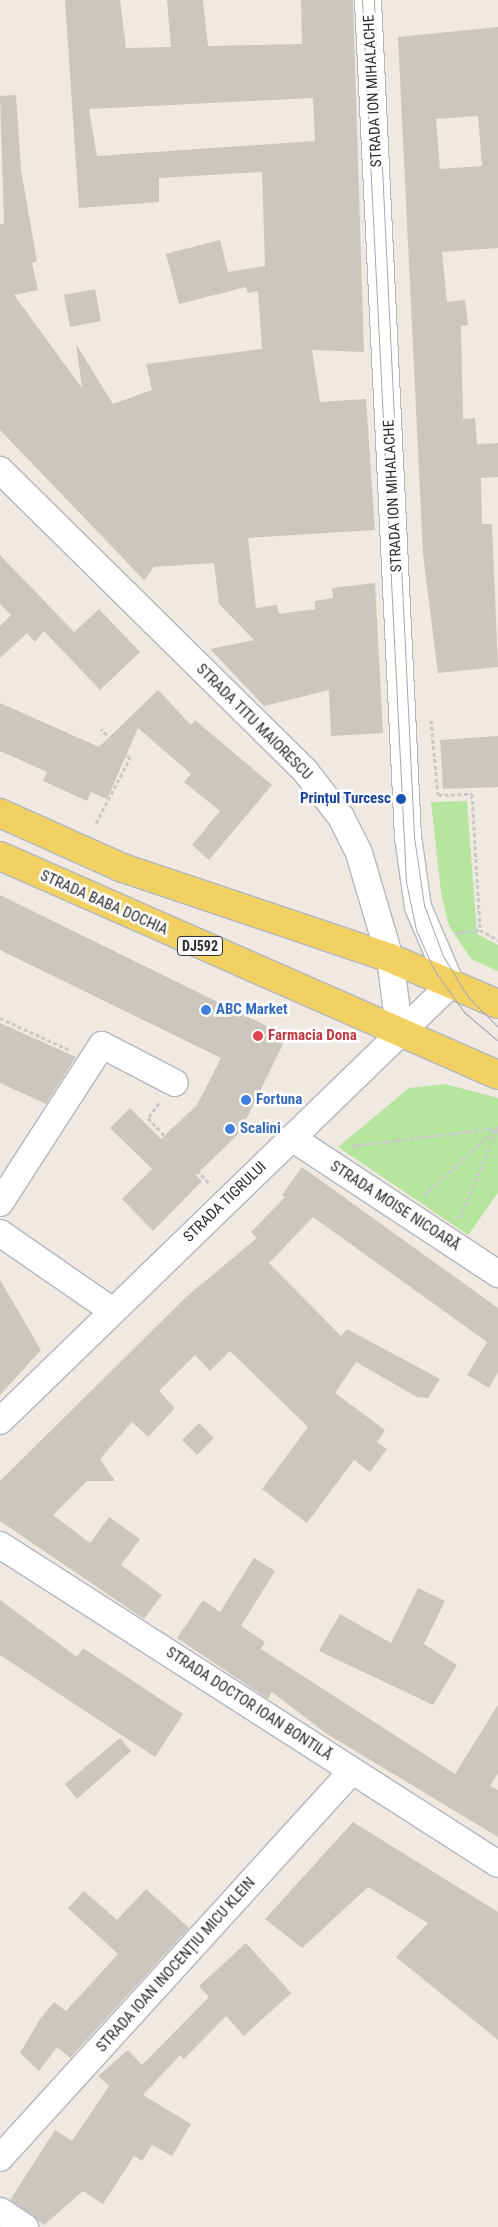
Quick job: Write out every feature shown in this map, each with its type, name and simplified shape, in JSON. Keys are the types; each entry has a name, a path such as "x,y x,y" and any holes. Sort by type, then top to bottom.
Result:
{"main road":[{"path":"0,813 120,867 390,958 498,1004"},
{"name":"STRADA BABA DOCHIA","path":"0,856 400,1035"},
{"name":"DJ592","path":"400,1035 498,1075"}],"street":[{"name":"STRADA ION MIHALACHE","path":"368,0 408,837 418,907 451,984"},
{"name":"STRADA TITU MAIORESCU","path":"0,470 306,772 341,817 359,853 390,958 400,1035"},
{"name":"STRADA TIGRULUI","path":"0,1421 111,1310 400,1035 451,984"},
{"path":"0,1203 102,1045 175,1083"},
{"name":"STRADA MOISE NICOARĂ","path":"292,1138 498,1274"},
{"path":"0,1233 111,1310"},
{"name":"STRADA DOCTOR IOAN BONTILĂ","path":"0,1544 498,1864"},
{"name":"STRADA IOAN INOCENȚIU MICU KLEIN","path":"0,2158 352,1771"},
{"path":"0,2211 25,2227"}],"path":[{"path":"431,720 438,795 472,794 480,930"},
{"path":"96,824 130,758 101,729"},
{"path":"444,934 480,930 498,940"},
{"path":"0,1018 92,1060"},
{"path":"175,1083 148,1118 226,1201"},
{"path":"348,1146 498,1127"},
{"path":"405,1213 498,1127"},
{"path":"454,1244 460,1216 498,1127"}],"green space":[{"path":"467,801 477,934 498,945 498,971 471,959 449,926 441,893 431,802"},
{"path":"445,1084 498,1098 498,1193 468,1235 338,1147 409,1088"}],"building":[{"path":"65,0 120,0 126,48 171,47 167,0 203,0 208,46 302,44 301,0 353,0 364,352 312,350 320,402 366,399 375,530 248,538 256,608 277,605 279,614 315,609 315,601 333,598 332,588 375,583 383,733 331,736 329,690 264,706 210,649 254,640 219,604 214,563 154,567 144,580 0,430 0,225 4,223 0,96 16,95 21,170 37,261 32,263 38,290 14,295 82,388 76,344 113,404 152,390 146,364 262,349 258,291 248,293 246,287 179,304 166,254 220,240 228,272 265,266 262,172 159,178 159,202 79,208","holes":["313,98 315,141 97,156 89,109"]},
{"path":"498,27 498,248 442,252 447,302 465,300 468,325 461,326 463,419 475,418 477,444 498,443 498,477 481,478 482,524 492,524 498,667 438,673 423,554 398,37","holes":["478,116 482,166 440,169 436,119"]},
{"path":"95,289 101,321 70,327 64,295"},
{"path":"0,555 74,632 99,609 140,652 100,690 44,631 35,642 27,633 0,658 0,626 11,615 0,604"},
{"path":"158,690 191,725 195,720 272,785 209,860 192,845 220,811 184,782 191,774 138,728 107,799 91,792 87,801 43,781 47,772 0,751 0,703 99,747"},
{"path":"498,736 498,787 443,789 440,740"},
{"path":"0,895 287,1036 240,1132 196,1175 202,1181 153,1231 122,1199 152,1169 110,1128 130,1108 161,1139 197,1105 221,1058 0,950"},
{"path":"0,1023 76,1057 46,1104 0,1083"},
{"path":"302,1167 498,1308 498,1372 489,1388 467,1375 487,1342 313,1217 269,1263 341,1336 347,1329 440,1379 428,1398 417,1397 356,1362 335,1393 385,1430 377,1442 387,1449 370,1472 354,1460 307,1523 262,1489 308,1427 230,1351 210,1371 195,1355 159,1391 175,1408 148,1437 132,1422 100,1459 115,1481 87,1481 53,1515 90,1543 109,1517 140,1539 121,1565 162,1595 144,1619 0,1521 0,1481 186,1297 257,1238 251,1232 285,1197 282,1195"},
{"path":"0,1280 41,1350 0,1395"},
{"path":"199,1423 214,1438 197,1455 182,1440"},
{"path":"254,1558 275,1571 241,1626 265,1642 261,1649 455,1774 498,1705 498,1773 490,1786 498,1790 498,1837 327,1734 272,1692 268,1699 177,1638 203,1600 220,1612"},
{"path":"418,1588 445,1601 424,1644 457,1665 433,1705 319,1651 340,1614 391,1643"},
{"path":"0,1600 77,1657 83,1648 183,1714 155,1757 0,1655"},
{"path":"120,1738 131,1751 77,1799 65,1784"},
{"path":"353,1822 498,1912 498,2040 396,1957 428,1923 368,1887 302,1948 265,1919"},
{"path":"146,1889 189,1928 70,2058 57,2047 39,2071 20,2053 40,2019 54,2002 66,2011 118,1954 68,1908 84,1891 117,1920"},
{"path":"246,1943 291,1993 244,2036 226,2016 184,2059 180,2055 143,2095 191,2124 172,2156 152,2145 142,2161 134,2156 103,2204 83,2191 44,2225 10,2200 55,2130 72,2141 109,2086 98,2076 128,2050 142,2065 209,1997 199,1986"}],"tram line":[{"path":"362,0 406,882 416,930 434,970 464,1012 498,1041"},
{"path":"374,0 414,837 424,905 443,956 468,997 498,1027"}],"place":[{"name":"Prințul Turcesc","path":"401,799"},
{"name":"ABC Market","path":"206,1010"},
{"name":"Farmacia Dona","path":"258,1036"},
{"name":"Fortuna","path":"246,1100"},
{"name":"Scalini","path":"230,1129"}]}
